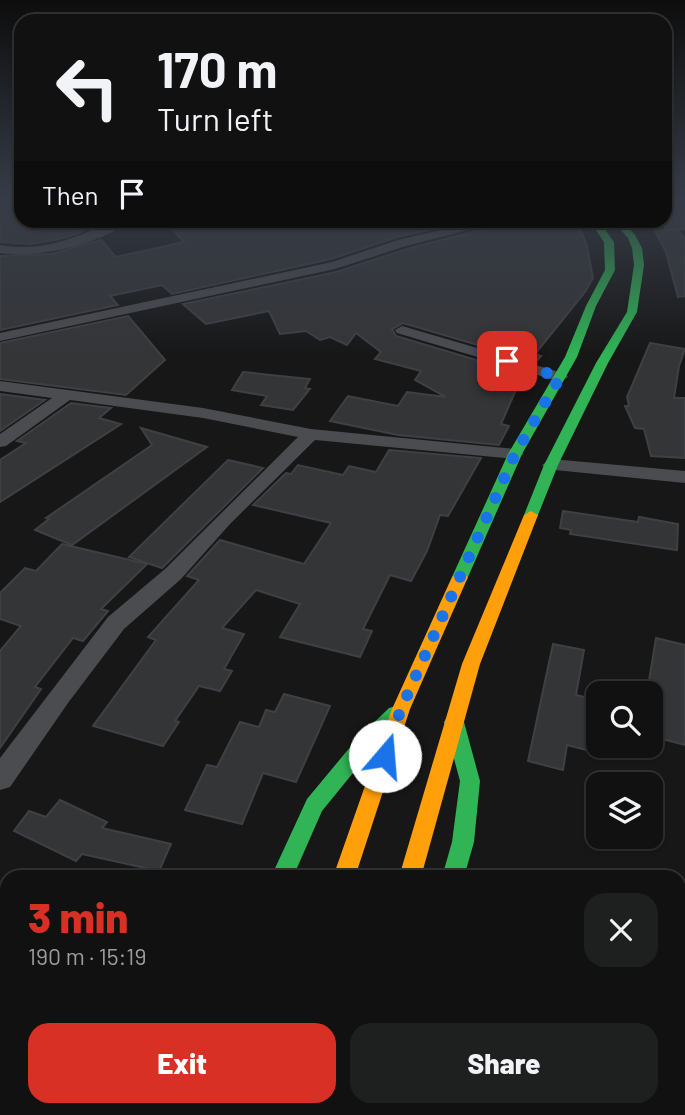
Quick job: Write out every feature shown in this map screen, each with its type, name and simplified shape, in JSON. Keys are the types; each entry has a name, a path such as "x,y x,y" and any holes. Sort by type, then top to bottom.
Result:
{"main road":[{"path":"346,870 401,709 515,454 560,377 610,270 610,250"},
{"path":"412,870 471,664 551,465 601,363 632,312 639,265 637,250"},
{"path":"285,870 314,804 363,746 401,709"},
{"path":"453,720 470,781 463,842 455,870"}],"street":[{"path":"4,250 14,253 46,250"},
{"path":"0,337 335,265 377,250"},
{"path":"401,330 560,377"},
{"path":"0,386 203,413 311,434 515,454"},
{"path":"0,442 68,394"},
{"path":"0,779 59,696 116,623 173,574 223,520 311,434"},
{"path":"551,465 685,477"}],"building":[{"path":"65,250 110,250 116,257 148,250 358,250 331,259 172,294 162,285 110,296 118,305 0,330 0,256 51,254"},
{"path":"404,250 588,250 593,278 585,292 535,354 541,356 536,362 403,323 392,329 396,336 527,375 515,392 501,424 509,426 499,445 398,435 330,421 348,396 398,406 407,392 446,397 415,380 421,371 375,359 381,352 356,333 347,345 330,337 320,340 306,331 280,334 269,311 206,324 183,304 336,272"},
{"path":"665,250 685,250 685,296 678,297"},
{"path":"128,316 165,360 126,395 0,379 0,343"},
{"path":"650,343 685,349 679,366 674,398 685,398 685,458 651,456 644,429 635,428 625,406 629,406 627,397"},
{"path":"243,372 310,379 305,388 310,389 293,410 261,405 267,396 232,390"},
{"path":"0,394 45,400 0,431"},
{"path":"71,403 111,408 99,418 121,424 0,502 0,460 26,443 17,441"},
{"path":"141,428 207,447 72,545 35,530 49,519 46,518 152,445"},
{"path":"389,450 481,458 448,516 440,515 427,551 411,581 390,575 363,629 372,631 360,657 280,637 300,604 256,590 222,628 244,634 224,669 232,671 220,691 199,686 175,721 179,722 163,746 93,726 156,640 148,637 199,580 187,576 220,540 304,564 331,523 253,505 286,473 291,474 298,465 343,475 349,466 376,472"},
{"path":"228,460 263,468 162,568 129,557"},
{"path":"563,511 638,522 639,517 678,524 677,550 570,534 571,530 560,528"},
{"path":"62,544 147,564 101,609 108,611 83,641 73,638 35,687 41,689 0,748 0,651 21,626 0,619 0,593 25,568 36,571"},
{"path":"656,638 685,645 685,745 663,739 663,681 649,681"},
{"path":"553,644 584,650 576,695 586,697 586,750 567,745 563,770 528,761"},
{"path":"284,694 330,706 296,782 263,773 242,824 185,810 207,765 217,767 240,722 259,727 266,710 275,712"},
{"path":"60,800 107,822 102,828 171,844 159,870 82,854 76,861 14,831 29,811 46,817"}],"traffic: fast":[{"path":"460,577 515,454 571,357 591,306 610,270 609,250"},
{"path":"531,515 551,465 602,363 632,312 639,265 637,250"},
{"path":"285,870 314,805 363,746 396,713"},
{"path":"454,722 470,781 463,842 455,870"}],"traffic: slow":[{"path":"412,870 471,664 531,515"},
{"path":"346,870 401,709 460,577"}],"route":[{"path":"385,756 401,709 467,557 515,454 560,377 507,361"}]}
